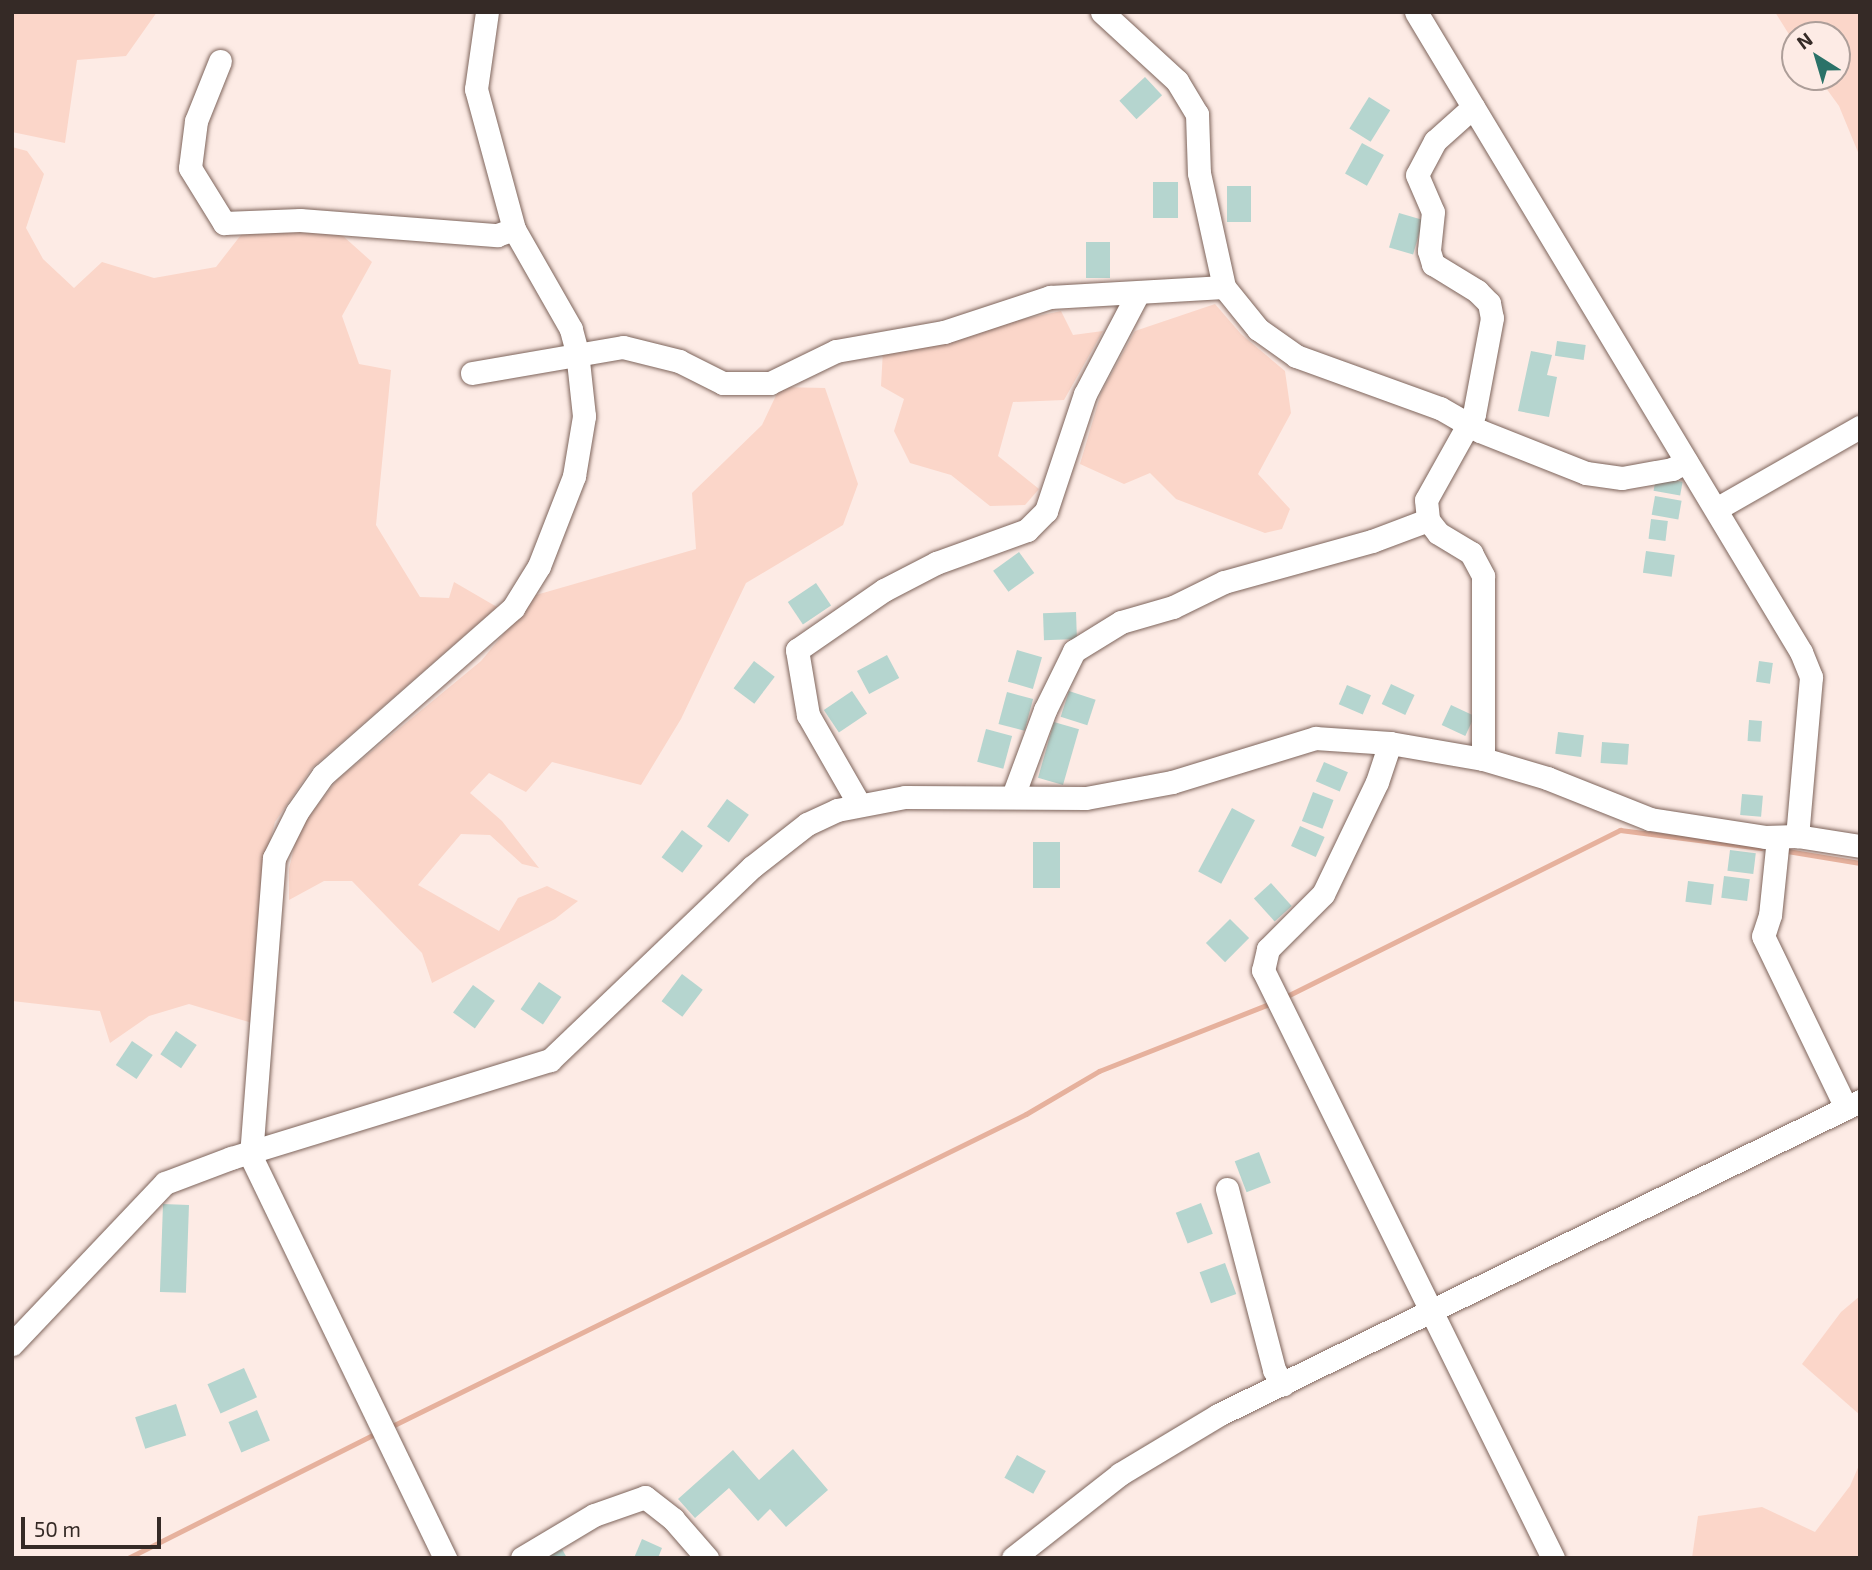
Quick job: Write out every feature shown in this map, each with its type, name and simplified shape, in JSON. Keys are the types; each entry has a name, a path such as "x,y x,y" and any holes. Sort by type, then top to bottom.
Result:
{"street":[{"path":"445,1558 251,1156 274,858 297,812 323,775 513,608 539,566 574,476 584,416 577,352 571,329 514,229 476,89 487,12"},
{"path":"1102,12 1177,81 1196,114 1199,173 1224,287 1258,329 1296,356 1440,408 1465,422 1586,473 1622,478 1672,469 1686,462"},
{"path":"1013,1558 1120,1474 1218,1415 1434,1313 1853,1105 1763,936 1787,837 1811,677 1801,652 1416,12"},
{"path":"220,61 196,121 190,168 224,223 300,220 497,235 514,229"},
{"path":"1473,107 1450,124 1417,175 1433,212 1429,251 1433,264 1489,303 1492,318 1474,414 1465,422 1426,500 1428,520 1438,533 1471,553 1483,576 1483,759"},
{"path":"472,373 577,352 623,347 679,361 723,383 770,383 836,351 944,332 1050,297 1224,287"},
{"path":"859,804 808,715 797,650 884,590 936,563 1003,542 1037,520 1046,510 1085,394 1138,293"},
{"path":"1716,509 1860,427"},
{"path":"1013,796 1045,710 1074,651 1121,622 1172,607 1223,582 1372,541 1428,520"},
{"path":"12,1343 165,1183 231,1158 251,1156 550,1059 752,867 807,824 859,804 905,797 1086,798 1172,782 1315,738 1390,743 1483,759 1547,778 1650,819 1860,846"},
{"path":"1390,743 1377,782 1323,894 1268,949 1263,970 1553,1558"},
{"path":"1227,1189 1274,1370 1283,1384"},
{"path":"522,1558 594,1516 645,1497 673,1519 706,1558"}],"shaded area":[{"path":"12,12 157,12 126,56 77,60 65,143 12,132"},
{"path":"1775,12 1860,12 1860,157 1839,106 1828,91 1851,91 1851,21 1781,22"},
{"path":"12,147 27,151 44,174 26,228 43,259 74,288 102,262 154,278 216,267 244,231 333,227 372,262 342,316 359,364 391,370 376,525 420,597 449,598 454,582 497,607 312,768 275,822 265,859 252,1023 189,1004 149,1016 110,1043 100,1011 12,1001"},
{"path":"1215,304 1241,334 1285,371 1291,413 1258,474 1290,509 1282,529 1265,533 1176,499 1150,473 1124,484 1080,464 1101,393 1135,331"},
{"path":"1061,311 1073,335 1103,331 1064,400 1013,402 998,456 1039,489 1025,505 990,506 951,475 910,463 894,431 904,399 881,386 883,350"},
{"path":"780,387 825,388 858,484 843,525 746,583 681,719 641,785 552,762 526,792 489,773 470,793 502,821 539,868 522,864 490,835 461,834 418,885 499,931 518,898 547,886 578,901 555,919 432,983 422,953 352,881 324,881 289,900 289,869 298,831 337,780 481,661 536,595 696,549 692,493 762,425"},
{"path":"1860,1296 1860,1415 1802,1364 1841,1312"},
{"path":"1860,1463 1860,1558 1692,1558 1698,1516 1762,1507 1815,1532 1850,1486"}],"building":[{"path":"1145,77 1162,95 1136,119 1119,101"},
{"path":"1369,97 1390,110 1371,142 1349,128"},
{"path":"1362,143 1384,155 1367,186 1345,174"},
{"path":"1153,182 1178,182 1178,218 1153,218"},
{"path":"1227,186 1251,186 1251,222 1227,222"},
{"path":"1399,213 1423,220 1413,254 1389,248"},
{"path":"1086,242 1110,242 1110,278 1086,278"},
{"path":"1557,341 1586,345 1584,360 1555,356"},
{"path":"1531,351 1552,355 1547,375 1557,377 1549,417 1518,411"},
{"path":"1656,477 1683,482 1680,495 1654,491"},
{"path":"1655,496 1682,501 1678,519 1652,515"},
{"path":"1651,519 1668,521 1665,541 1649,539"},
{"path":"1646,551 1675,555 1672,577 1643,573"},
{"path":"1019,552 1034,573 1008,592 993,571"},
{"path":"816,583 831,605 803,624 788,602"},
{"path":"1076,612 1077,639 1044,640 1043,613"},
{"path":"1017,650 1042,657 1033,689 1008,682"},
{"path":"887,655 899,678 869,694 857,671"},
{"path":"754,661 775,677 754,704 734,688"},
{"path":"1759,661 1773,663 1770,684 1756,682"},
{"path":"1391,684 1415,695 1405,715 1382,704"},
{"path":"1347,685 1371,695 1363,714 1339,704"},
{"path":"852,691 867,713 839,732 824,710"},
{"path":"1069,691 1096,700 1087,725 1061,717"},
{"path":"1007,692 1033,699 1025,731 998,724"},
{"path":"1451,705 1475,716 1465,736 1442,725"},
{"path":"1749,720 1762,721 1761,742 1748,741"},
{"path":"1054,722 1079,729 1063,785 1038,778"},
{"path":"986,729 1012,736 1003,769 977,762"},
{"path":"1558,732 1584,735 1581,757 1555,754"},
{"path":"1602,742 1629,744 1627,765 1601,763"},
{"path":"1324,762 1348,772 1340,791 1316,781"},
{"path":"1313,792 1334,800 1322,829 1302,821"},
{"path":"1742,794 1763,796 1761,817 1740,815"},
{"path":"727,799 749,815 729,842 707,827"},
{"path":"1232,808 1255,820 1221,884 1198,872"},
{"path":"1300,826 1325,837 1316,857 1291,846"},
{"path":"682,830 703,846 682,873 662,857"},
{"path":"1033,842 1060,842 1060,888 1033,888"},
{"path":"1730,850 1756,853 1753,874 1727,871"},
{"path":"1724,876 1750,879 1747,901 1721,898"},
{"path":"1688,881 1714,884 1711,905 1685,902"},
{"path":"1271,883 1292,906 1275,921 1254,898"},
{"path":"1230,919 1249,938 1225,962 1206,943"},
{"path":"682,974 703,990 682,1017 662,1001"},
{"path":"539,982 561,997 543,1024 521,1009"},
{"path":"473,985 495,1001 475,1028 453,1013"},
{"path":"176,1031 197,1045 181,1068 160,1054"},
{"path":"132,1041 153,1055 137,1079 116,1065"},
{"path":"1259,1152 1271,1183 1247,1192 1235,1161"},
{"path":"1201,1203 1213,1234 1188,1243 1176,1213"},
{"path":"163,1204 189,1205 186,1293 160,1292"},
{"path":"1225,1263 1236,1294 1211,1303 1200,1272"},
{"path":"244,1368 257,1397 220,1414 207,1384"},
{"path":"176,1404 186,1435 145,1449 135,1417"},
{"path":"257,1410 270,1440 241,1452 228,1422"},
{"path":"793,1449 828,1490 786,1527 770,1509 758,1521 729,1488 695,1518 678,1499 733,1450 759,1480"},
{"path":"1017,1455 1046,1471 1033,1494 1004,1478"},
{"path":"642,1539 662,1548 658,1558 634,1558"},
{"path":"562,1549 567,1558 546,1558"}],"waterway":[{"path":"1283,998 1620,830 1761,848"},
{"path":"1781,850 1860,863"},
{"path":"388,1428 1026,1114 1099,1071 1274,1002"},
{"path":"128,1558 379,1432"}]}
